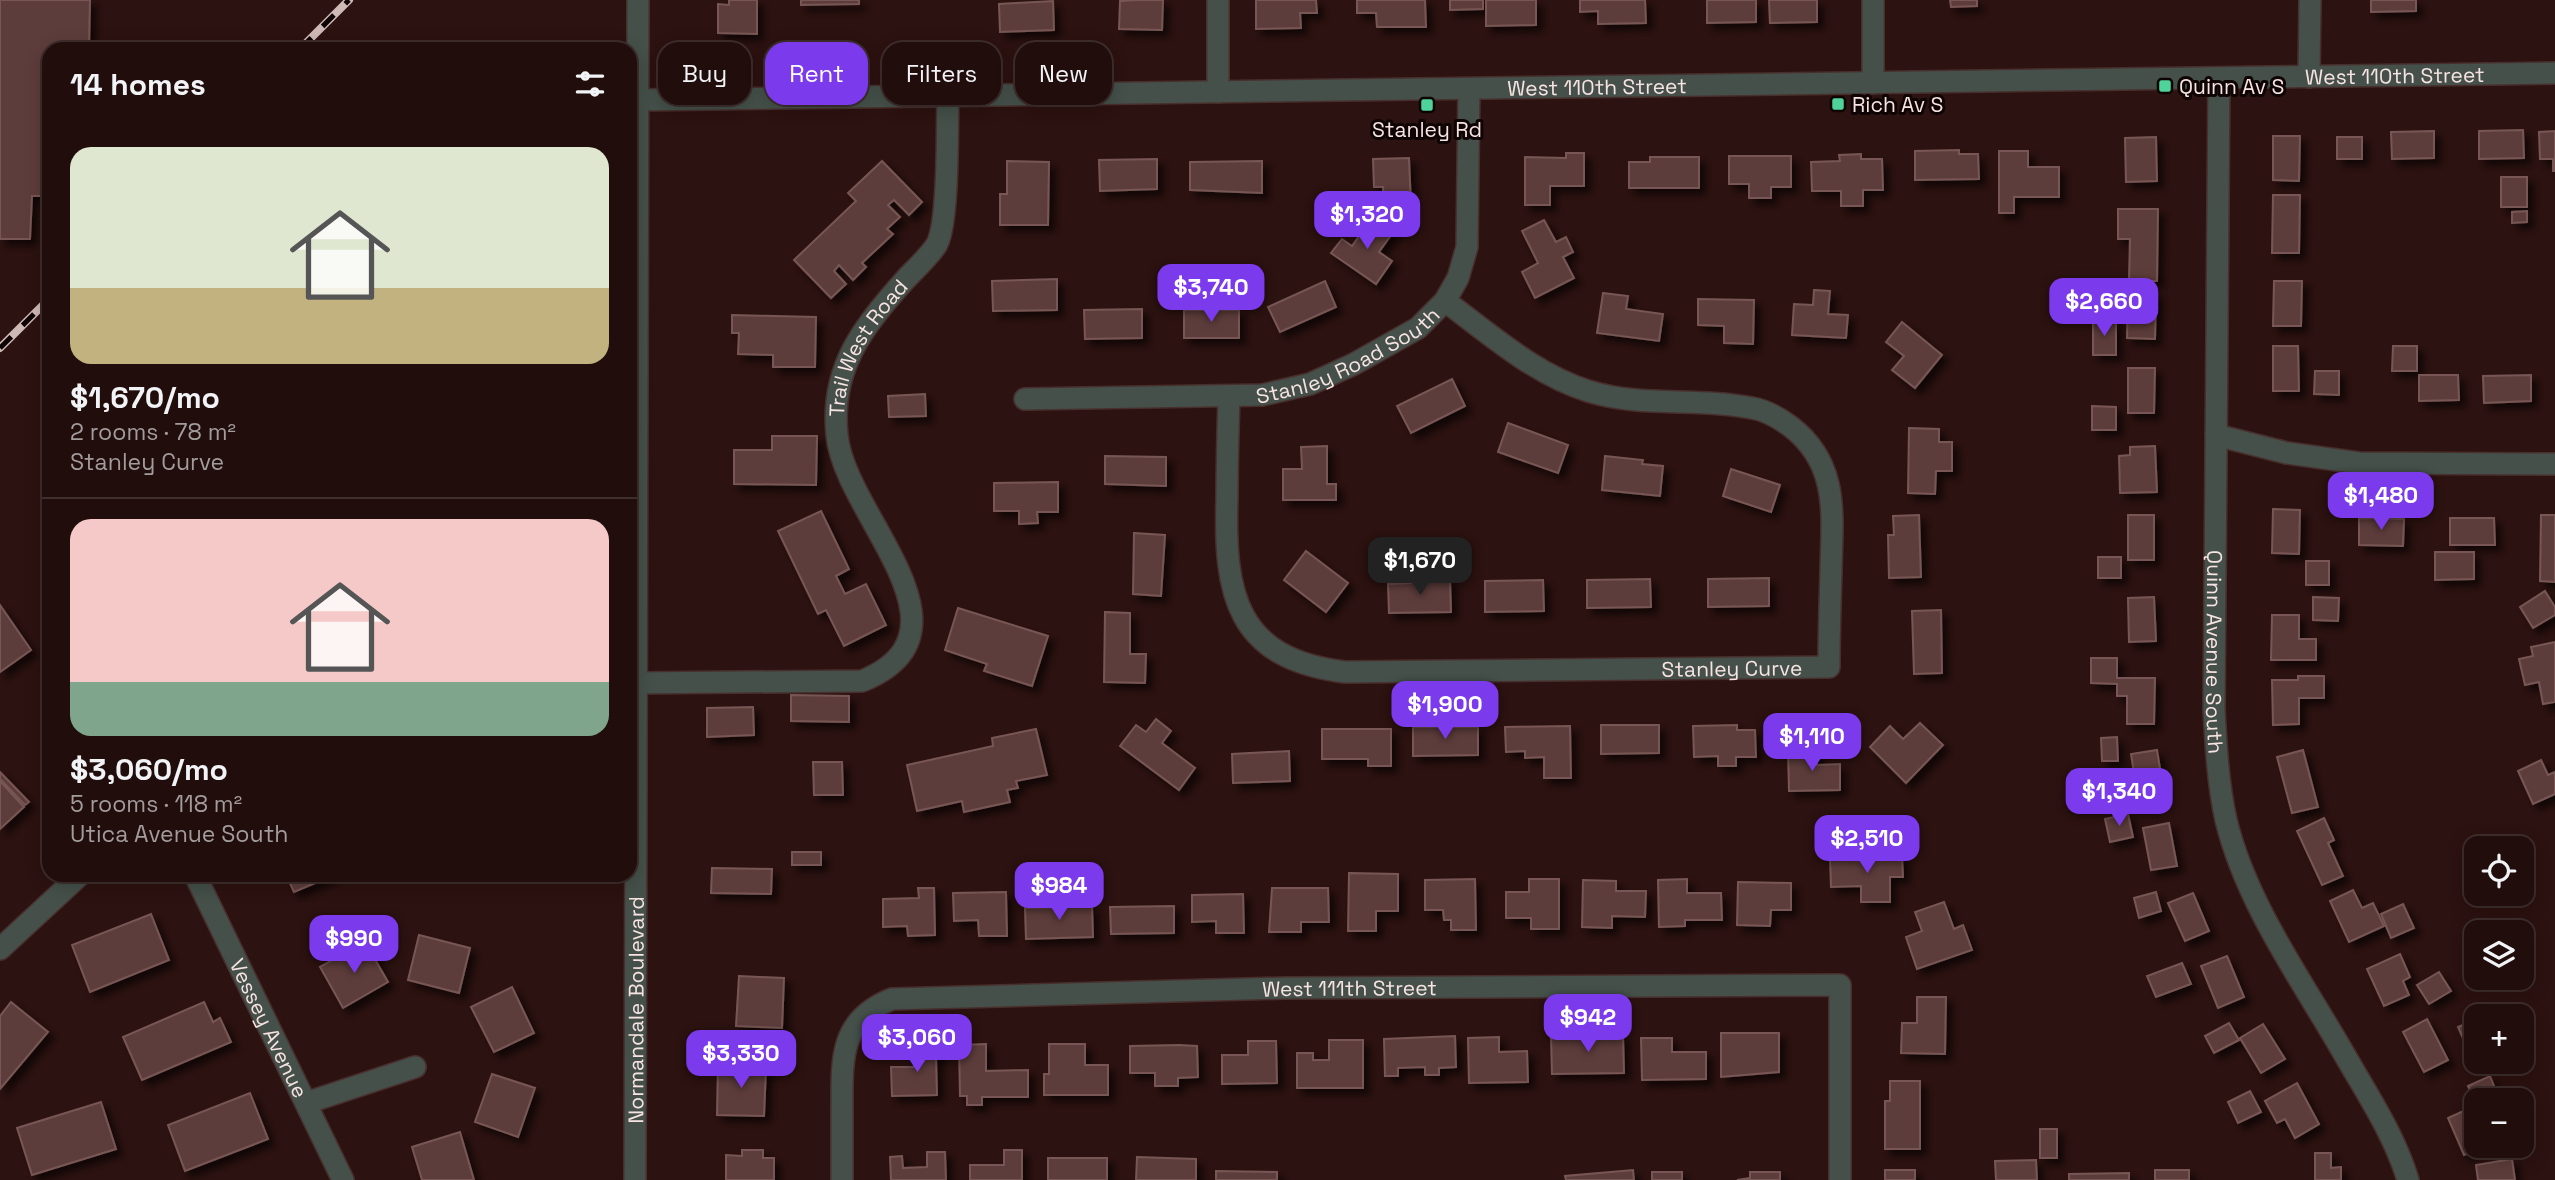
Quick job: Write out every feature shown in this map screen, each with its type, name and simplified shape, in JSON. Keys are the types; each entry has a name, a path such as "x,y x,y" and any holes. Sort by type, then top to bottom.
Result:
{"street":[{"name":"Normandale Boulevard","path":"637,246 638,0"},
{"path":"1218,0 1218,92"},
{"path":"1873,0 1873,83"},
{"path":"2309,77 2310,0"},
{"name":"West 110th Street","path":"1001,95 2555,73"},
{"name":"Quinn Avenue South","path":"2219,78 2214,709 2217,766 2227,821 2245,876 2271,927 2386,1127 2409,1180"},
{"name":"Stanley Road South","path":"1026,399 1262,395 1310,384 1354,364 1418,328 1445,301 1458,278 1468,247 1469,89"},
{"name":"West 110th Street","path":"638,100 882,97"},
{"name":"Trail West Road","path":"637,683 862,681 884,672 901,656 912,636 914,613 908,590 846,472 836,436 836,399 846,363 862,329 937,243 946,180 948,105"},
{"name":"Stanley Curve","path":"1229,396 1225,548 1229,580 1240,610 1258,636 1313,668 1345,672 1829,667 1832,510 1829,482 1820,457 1801,435 1779,418 1754,408 1627,400 1588,391 1550,376 1445,301"},
{"path":"2216,435 2287,453 2359,463 2555,464"},
{"path":"0,949 72,882"},
{"name":"Vessey Avenue","path":"198,882 343,1180"},
{"name":"Normandale Boulevard","path":"634,882 635,1180"},
{"name":"West 111th Street","path":"842,1180 842,1059 849,1035 862,1016 875,1006 906,998 1284,988 1840,985 1840,1180"},
{"path":"306,1103 415,1067"}],"building":[{"path":"0,0 90,0 89,42 42,42 42,196 32,196 30,239 0,239"},
{"path":"729,0 757,0 757,34 718,33 718,4 729,5"},
{"path":"801,0 859,0 859,4 801,5"},
{"path":"1163,0 1162,30 1119,29 1120,1"},
{"path":"1256,0 1316,0 1317,13 1300,13 1301,28 1256,29"},
{"path":"1357,0 1425,0 1426,27 1377,27 1376,13 1357,13"},
{"path":"1450,0 1483,0 1483,9 1450,10"},
{"path":"1486,0 1536,0 1536,25 1486,26"},
{"path":"1580,0 1645,0 1646,23 1598,24 1598,11 1580,12"},
{"path":"1707,0 1756,0 1756,22 1707,23"},
{"path":"1769,0 1817,0 1817,22 1770,23"},
{"path":"1950,0 1977,0 1977,6 1951,7"},
{"path":"2371,0 2416,0 2416,11 2371,12"},
{"path":"1053,1 1054,30 1000,32 999,4"},
{"path":"2523,130 2524,158 2479,159 2479,131"},
{"path":"2434,131 2434,158 2392,159 2391,132"},
{"path":"2555,131 2553,171 2553,159 2540,159 2539,132"},
{"path":"2273,136 2300,136 2299,181 2273,180"},
{"path":"2156,137 2157,181 2126,182 2125,138"},
{"path":"2337,137 2362,137 2362,159 2337,159"},
{"path":"1959,150 1959,154 1978,154 1979,179 1915,180 1915,151"},
{"path":"1999,151 2028,151 2028,167 2059,167 2059,197 2014,197 2014,213 1999,213"},
{"path":"1566,153 1584,153 1584,186 1550,186 1550,205 1525,205 1525,157 1566,158"},
{"path":"1861,154 1861,159 1882,159 1883,190 1863,190 1863,206 1841,206 1841,191 1812,191 1811,162 1840,161 1839,155"},
{"path":"1729,156 1791,156 1791,187 1771,187 1771,198 1749,198 1749,184 1729,184"},
{"path":"1650,157 1699,157 1699,188 1629,188 1629,162 1650,162"},
{"path":"1409,158 1411,206 1384,207 1383,187 1374,187 1373,159"},
{"path":"1157,159 1157,189 1100,191 1099,160"},
{"path":"882,161 922,202 909,215 894,200 888,205 900,217 887,229 893,234 862,263 866,267 853,280 839,265 834,271 846,284 831,298 794,260 856,201 848,193"},
{"path":"1007,161 1049,162 1048,225 1000,225 1000,194 1007,194"},
{"path":"1262,161 1262,193 1190,190 1190,162"},
{"path":"2501,177 2527,177 2527,207 2501,207"},
{"path":"2273,195 2300,195 2299,253 2272,253"},
{"path":"2118,209 2158,209 2157,281 2129,281 2130,239 2118,239"},
{"path":"2527,211 2527,222 2512,223 2512,212"},
{"path":"1373,216 1394,231 1379,252 1392,261 1376,284 1331,253 1342,239 1352,246"},
{"path":"1544,220 1556,242 1566,237 1573,252 1563,257 1574,278 1535,298 1522,272 1538,263 1522,231"},
{"path":"1057,279 1057,310 993,311 992,281"},
{"path":"1325,281 1336,307 1280,332 1268,307"},
{"path":"2274,281 2302,281 2301,326 2273,326"},
{"path":"1814,290 1830,291 1828,314 1848,315 1846,338 1792,335 1794,304 1813,305"},
{"path":"1603,293 1628,296 1626,309 1663,314 1659,341 1597,333"},
{"path":"2128,293 2156,293 2155,339 2127,338"},
{"path":"1698,299 1754,300 1753,344 1724,343 1724,326 1698,325"},
{"path":"1142,309 1142,338 1085,339 1084,310"},
{"path":"1184,310 1239,310 1239,338 1184,338"},
{"path":"732,315 816,317 815,367 773,367 773,355 738,354 739,333 732,333"},
{"path":"1902,322 1942,355 1915,388 1892,370 1904,356 1886,342"},
{"path":"2093,322 2116,322 2116,355 2093,355"},
{"path":"2273,346 2298,346 2299,391 2273,391"},
{"path":"2393,346 2417,346 2417,371 2392,371"},
{"path":"2128,368 2155,368 2154,413 2128,413"},
{"path":"2315,371 2339,371 2339,395 2314,394"},
{"path":"2419,375 2458,375 2459,400 2419,401"},
{"path":"2531,375 2531,401 2484,403 2483,376"},
{"path":"1452,379 1465,406 1411,433 1397,406"},
{"path":"925,394 926,416 889,417 888,396"},
{"path":"2092,406 2116,407 2116,430 2092,430"},
{"path":"1508,423 1568,445 1558,473 1498,452"},
{"path":"1909,428 1939,429 1939,442 1952,442 1952,471 1936,471 1935,494 1908,493"},
{"path":"772,436 817,436 816,485 734,484 734,450 772,450"},
{"path":"1327,446 1327,484 1336,484 1336,500 1283,500 1283,469 1302,469 1301,447"},
{"path":"2155,446 2157,492 2120,493 2119,456 2130,455 2130,447"},
{"path":"1105,456 1166,457 1166,486 1105,484"},
{"path":"1605,456 1643,460 1642,464 1663,466 1660,496 1602,490"},
{"path":"1731,469 1780,485 1771,512 1723,496"},
{"path":"1058,482 1058,512 1037,512 1038,523 1019,524 1019,511 994,511 994,483"},
{"path":"2273,509 2300,510 2299,554 2272,553"},
{"path":"821,511 849,569 836,576 845,594 866,584 886,625 844,646 826,610 818,614 778,531"},
{"path":"1919,515 1921,577 1889,578 1888,535 1894,535 1893,516"},
{"path":"2128,515 2154,515 2154,560 2128,560"},
{"path":"2541,515 2555,515 2555,582 2540,581"},
{"path":"2359,518 2404,519 2403,546 2359,545"},
{"path":"2450,518 2494,518 2495,545 2450,545"},
{"path":"1134,533 1165,535 1161,596 1133,594"},
{"path":"1306,551 1348,583 1326,612 1284,580"},
{"path":"2435,552 2474,552 2474,579 2435,580"},
{"path":"2098,557 2121,557 2121,578 2098,578"},
{"path":"2306,561 2329,561 2329,585 2306,585"},
{"path":"1769,578 1769,606 1708,607 1708,579"},
{"path":"1650,579 1651,607 1587,608 1587,580"},
{"path":"1411,580 1450,580 1451,612 1389,613 1388,584 1411,583"},
{"path":"1543,580 1544,611 1485,612 1485,581"},
{"path":"2545,591 2555,607 2555,615 2533,628 2520,607"},
{"path":"2154,597 2156,641 2129,642 2128,598"},
{"path":"2313,597 2339,598 2338,621 2313,620"},
{"path":"0,605 31,650 0,672"},
{"path":"958,608 1048,636 1032,686 984,671 987,664 945,650"},
{"path":"1941,610 1942,673 1914,674 1912,611"},
{"path":"1105,612 1130,613 1130,654 1146,654 1145,683 1104,682"},
{"path":"2272,615 2299,615 2299,639 2316,639 2316,660 2271,660"},
{"path":"2555,642 2555,702 2543,704 2539,682 2525,685 2519,659 2533,656 2531,647"},
{"path":"2091,658 2117,658 2117,678 2155,678 2154,724 2127,724 2127,696 2117,696 2117,684 2091,683"},
{"path":"2298,676 2324,676 2324,698 2299,698 2299,724 2273,725 2272,680 2298,680"},
{"path":"791,695 849,696 849,722 791,721"},
{"path":"753,707 754,735 707,737 707,708"},
{"path":"1156,719 1171,731 1162,743 1195,768 1179,790 1120,746 1136,725 1146,732"},
{"path":"1920,723 1943,745 1906,783 1870,747 1890,726 1903,739"},
{"path":"1601,725 1659,725 1659,753 1601,754"},
{"path":"1737,725 1737,730 1755,730 1756,757 1736,757 1736,766 1718,766 1718,756 1694,757 1693,726"},
{"path":"1570,726 1571,778 1544,778 1544,757 1525,758 1525,751 1506,752 1505,727"},
{"path":"1413,727 1478,727 1478,755 1413,756"},
{"path":"1036,729 1047,775 1016,781 1018,788 1007,790 1010,802 964,812 962,801 917,811 907,765 993,746 992,738"},
{"path":"1322,729 1391,729 1391,766 1368,766 1368,759 1322,759"},
{"path":"2117,737 2118,761 2102,761 2101,738"},
{"path":"1817,750 1817,765 1840,764 1840,790 1789,791 1788,751"},
{"path":"2157,750 2164,794 2138,798 2131,754"},
{"path":"2303,750 2318,807 2292,813 2277,757"},
{"path":"1289,751 1290,781 1233,783 1232,754"},
{"path":"2541,760 2548,775 2555,772 2555,794 2533,804 2518,771"},
{"path":"813,762 842,762 843,795 814,795"},
{"path":"0,772 29,802 25,805 0,779"},
{"path":"0,781 24,807 0,829"},
{"path":"2128,814 2133,837 2110,842 2105,819"},
{"path":"2324,818 2334,840 2328,843 2343,876 2322,885 2297,831"},
{"path":"2169,823 2177,866 2151,870 2143,828"},
{"path":"792,852 821,852 821,865 792,865"},
{"path":"1902,856 1903,877 1890,877 1890,902 1861,902 1861,886 1831,887 1830,858"},
{"path":"712,868 772,869 771,894 711,893"},
{"path":"1349,873 1398,874 1398,911 1376,911 1376,931 1348,931"},
{"path":"1475,879 1476,930 1451,930 1451,920 1444,920 1443,910 1425,910 1425,880"},
{"path":"1529,879 1559,879 1559,929 1531,929 1531,918 1506,918 1506,892 1529,892"},
{"path":"1687,879 1687,893 1721,893 1722,920 1685,920 1685,926 1659,927 1658,880"},
{"path":"1583,880 1616,881 1616,891 1646,891 1645,917 1612,916 1612,928 1582,927"},
{"path":"289,882 318,882 294,892"},
{"path":"1738,882 1791,883 1791,910 1771,910 1770,926 1737,925"},
{"path":"918,888 934,888 935,935 908,936 907,926 883,927 883,899 919,898"},
{"path":"1272,888 1328,888 1329,922 1301,922 1301,932 1269,932"},
{"path":"2353,890 2362,908 2373,903 2384,926 2349,942 2330,901"},
{"path":"1006,892 1007,936 979,936 978,920 954,921 953,893"},
{"path":"2156,892 2161,911 2139,918 2134,898"},
{"path":"2193,893 2209,931 2185,941 2168,903"},
{"path":"1243,894 1244,933 1216,933 1216,921 1192,922 1192,895"},
{"path":"1944,902 1954,929 1963,925 1972,950 1917,969 1906,937 1922,931 1915,912"},
{"path":"2403,904 2414,928 2391,938 2381,914"},
{"path":"1092,906 1093,937 1026,939 1025,908"},
{"path":"1174,906 1174,933 1111,934 1110,907"},
{"path":"151,914 169,960 90,992 72,945"},
{"path":"419,935 470,948 459,993 408,980"},
{"path":"365,942 388,982 343,1008 320,967"},
{"path":"2400,954 2410,977 2403,981 2409,995 2384,1006 2367,969"},
{"path":"2227,956 2244,997 2218,1008 2201,966"},
{"path":"2182,963 2191,984 2156,997 2147,976"},
{"path":"2439,972 2451,991 2429,1004 2417,985"},
{"path":"739,976 784,978 782,1028 736,1026"},
{"path":"512,987 534,1033 494,1052 471,1007"},
{"path":"1917,997 1946,997 1945,1054 1901,1053 1902,1023 1917,1023"},
{"path":"11,1002 48,1032 0,1089 0,1016"},
{"path":"204,1002 213,1022 220,1018 231,1042 142,1080 123,1037"},
{"path":"2427,1019 2448,1060 2424,1072 2403,1032"},
{"path":"2229,1023 2239,1040 2214,1053 2205,1036"},
{"path":"2263,1024 2285,1059 2261,1073 2240,1038"},
{"path":"2464,1024 2464,1041 2458,1027"},
{"path":"1721,1033 1779,1033 1779,1072 1721,1077"},
{"path":"1623,1035 1624,1073 1552,1074 1551,1036"},
{"path":"1455,1036 1456,1067 1439,1068 1439,1075 1425,1075 1425,1067 1398,1068 1398,1076 1385,1076 1384,1039"},
{"path":"1499,1037 1499,1052 1527,1051 1528,1082 1469,1083 1468,1038"},
{"path":"1641,1038 1672,1038 1672,1052 1706,1052 1706,1079 1642,1080"},
{"path":"1329,1040 1363,1040 1363,1088 1297,1088 1297,1053 1313,1053 1313,1060 1329,1060"},
{"path":"1248,1041 1276,1041 1277,1083 1222,1084 1222,1055 1248,1055"},
{"path":"986,1044 986,1071 1028,1070 1028,1097 982,1097 982,1105 967,1105 967,1096 960,1096 959,1045"},
{"path":"1049,1044 1085,1044 1085,1065 1108,1065 1108,1095 1044,1095 1044,1074 1049,1074"},
{"path":"939,1045 939,1057 936,1057 937,1095 892,1096 891,1067 914,1067 913,1046"},
{"path":"1130,1046 1197,1046 1198,1077 1178,1078 1178,1086 1155,1086 1155,1073 1130,1073"},
{"path":"733,1059 752,1060 752,1067 766,1068 764,1116 717,1115 718,1066 733,1067"},
{"path":"492,1074 535,1088 518,1137 475,1122"},
{"path":"2490,1076 2495,1088 2469,1088 2468,1086"},
{"path":"1890,1081 1920,1081 1920,1149 1885,1149 1885,1101 1890,1101"},
{"path":"2297,1083 2319,1124 2295,1138 2285,1119 2277,1123 2265,1101"},
{"path":"2250,1091 2261,1112 2238,1123 2228,1102"},
{"path":"250,1093 268,1139 185,1171 168,1125"},
{"path":"101,1102 116,1149 32,1175 17,1128"},
{"path":"2464,1111 2464,1155 2448,1118"},
{"path":"2040,1129 2057,1129 2057,1158 2040,1158"},
{"path":"460,1132 474,1180 422,1180 412,1147"},
{"path":"742,1150 763,1150 763,1158 774,1158 774,1180 726,1180 726,1155 742,1156"},
{"path":"1004,1150 1022,1150 1022,1180 970,1180 970,1165 1004,1165"},
{"path":"927,1152 945,1152 946,1180 891,1180 890,1157 902,1156 903,1168 927,1167"},
{"path":"2315,1153 2331,1153 2331,1168 2341,1167 2341,1180 2315,1180"},
{"path":"1137,1157 1196,1159 1196,1180 1136,1180"},
{"path":"1048,1158 1107,1158 1107,1180 1048,1180"},
{"path":"2512,1159 2515,1180 2478,1180 2476,1165"},
{"path":"2036,1160 2037,1180 1996,1180 1995,1161"},
{"path":"1633,1170 1634,1180 1566,1180 1565,1176"},
{"path":"1885,1170 1915,1170 1915,1180 1885,1180"},
{"path":"2155,1170 2189,1170 2189,1180 2155,1180"},
{"path":"1216,1171 1277,1172 1277,1180 1216,1180"},
{"path":"1652,1172 1682,1172 1682,1180 1652,1180"},
{"path":"1750,1172 1780,1172 1780,1180 1737,1180 1750,1178"},
{"path":"2129,1173 2129,1180 2069,1180 2069,1174"}],"railway":[{"path":"307,42 349,0"},
{"path":"0,348 42,306"}],"place":[{"name":"Quinn Av S","path":"2165,86"},
{"name":"Rich Av S","path":"1838,104"},
{"name":"Stanley Rd","path":"1427,105"}]}
